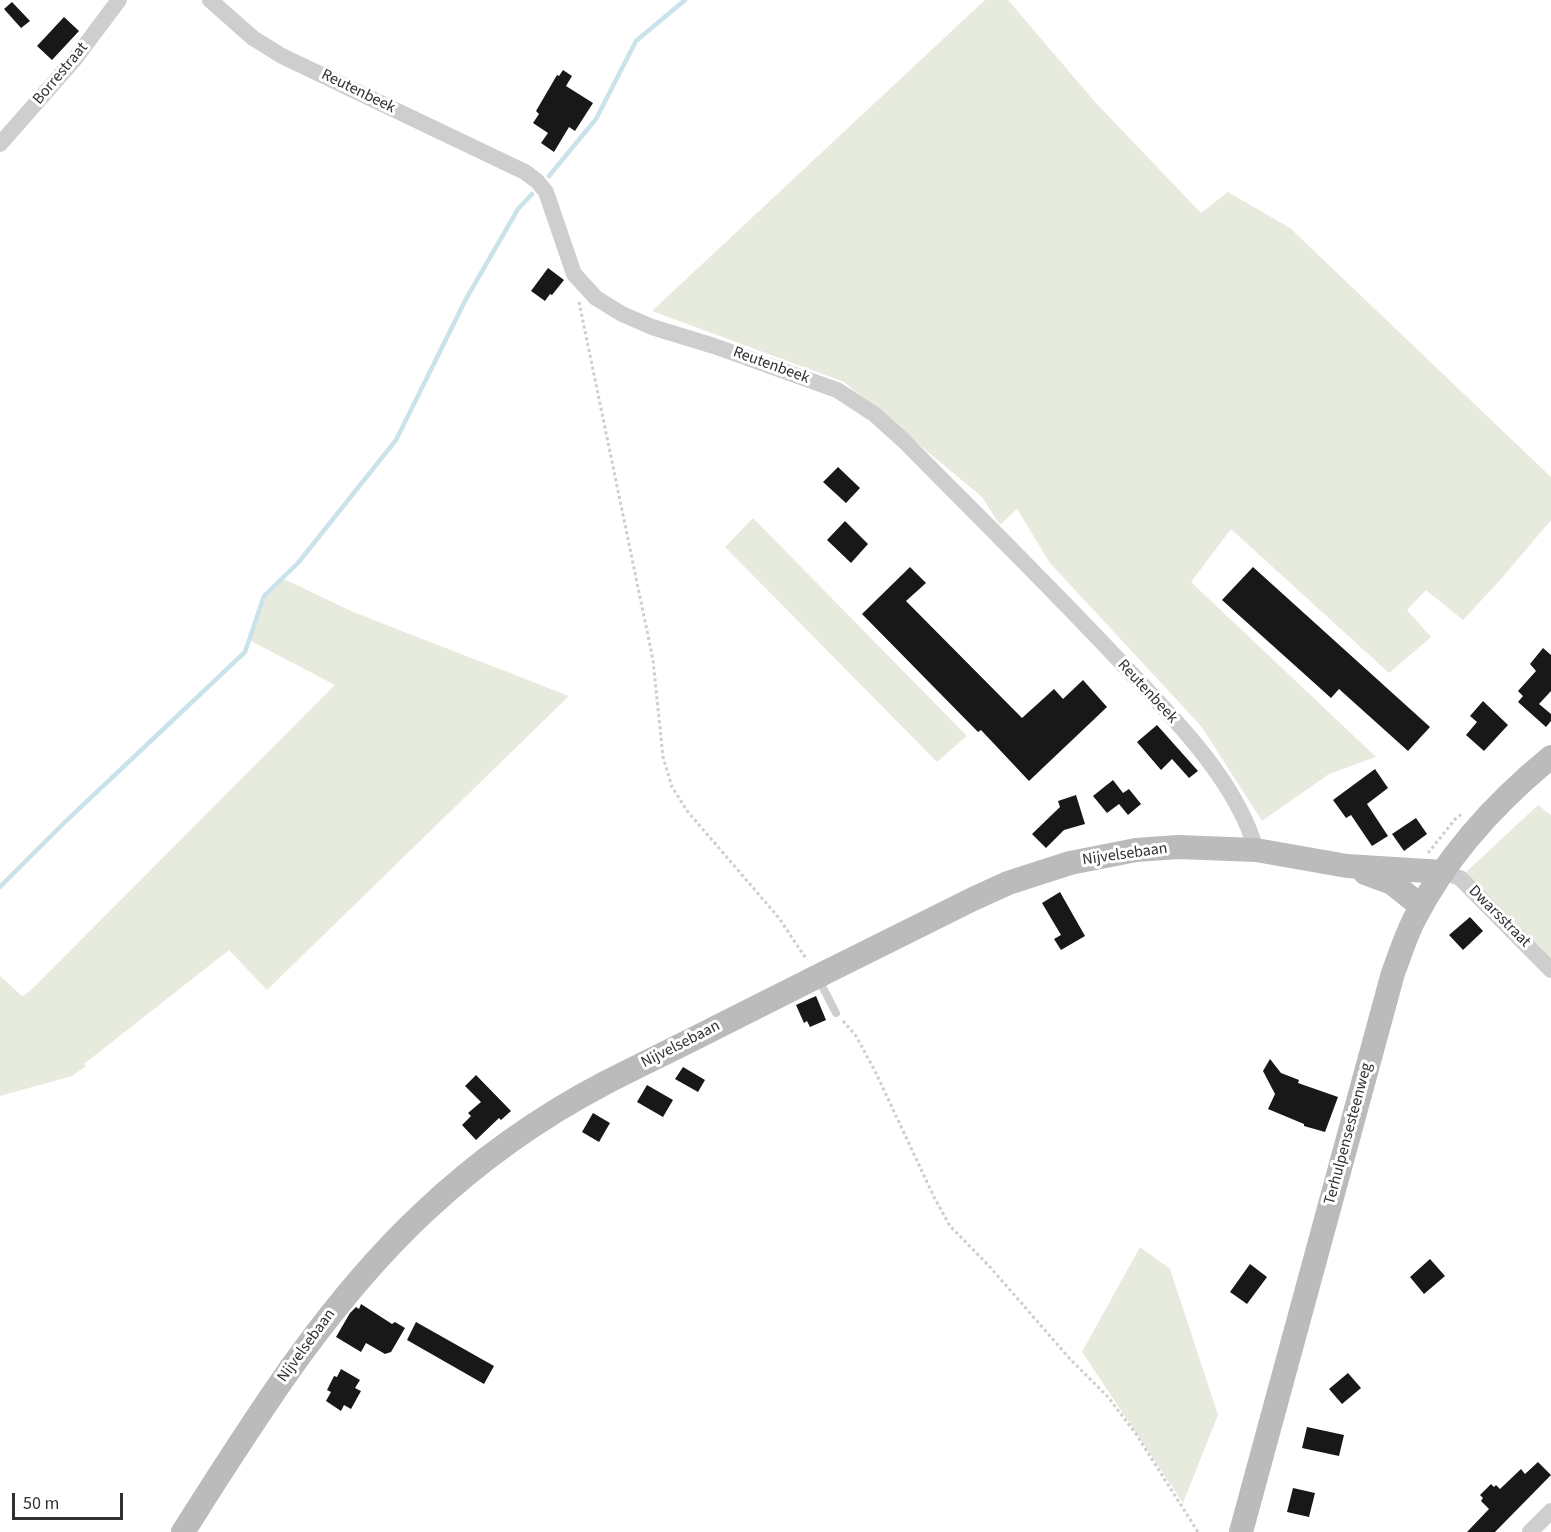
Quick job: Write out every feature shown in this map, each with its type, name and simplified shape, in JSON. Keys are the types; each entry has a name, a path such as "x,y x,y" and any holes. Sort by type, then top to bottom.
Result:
{"main road":[{"name":"Terhulpensesteenweg","path":"1241,1532 1392,973 1421,906 1472,831 1551,757"},
{"name":"Nijvelsebaan","path":"183,1532 270,1396 304,1348 339,1302 376,1260 425,1211 480,1164 571,1102 604,1084 974,899 1008,883 1070,863 1136,850 1209,848 1256,850 1347,866 1443,872"},
{"name":"Nijvelsebaan","path":"1347,866 1392,883 1421,906"}],"street":[{"name":"Borrestraat","path":"0,144 74,60 119,0"},
{"name":"Reutenbeek","path":"210,0 252,38 282,56 525,172 537,181 546,192 574,274 596,297 622,314 652,327 714,346 837,390 874,414 903,440 1069,608 1185,732 1212,766 1240,809 1252,834 1256,850"},
{"name":"Dwarsstraat","path":"1443,872 1460,878 1551,970"},
{"path":"1530,1532 1551,1511"}],"lane":[{"path":"818,976 836,1013"}],"path":[{"path":"574,274 653,660 663,757 672,787 688,812 779,918 818,976"},
{"path":"836,1013 855,1036 875,1071 950,1226 990,1267 1070,1359 1108,1396 1185,1508 1198,1532"}],"shaded area":[{"path":"985,0 1008,0 1095,102 1201,213 1228,192 1290,228 1551,477 1551,520 1463,620 1426,590 1407,610 1431,637 1389,673 1231,529 1191,582 1376,757 1329,774 1262,821 1201,726 1050,563 1017,509 1000,525 982,497 844,382 652,311"},
{"path":"753,518 967,736 937,762 725,547"},
{"path":"282,578 353,612 569,696 267,990 229,950 84,1064 86,1066 72,1076 0,1096 0,976 22,996 30,991 335,685 249,640 264,596"},
{"path":"1538,805 1551,815 1551,964 1464,874"},
{"path":"1140,1247 1170,1269 1218,1415 1183,1503 1082,1352"}],"building":[{"path":"12,2 30,21 21,28 4,9"},
{"path":"64,17 79,31 52,60 37,46"},
{"path":"563,70 572,76 566,86 593,103 575,131 569,127 554,152 541,143 548,133 533,123 539,114 536,111 557,75 559,76"},
{"path":"548,268 564,280 545,301 531,291"},
{"path":"838,467 860,488 846,503 823,482"},
{"path":"845,521 868,544 851,563 827,540"},
{"path":"910,567 926,583 906,601 1022,718 1054,689 1063,699 1083,680 1107,707 1029,781 981,730 978,732 862,614"},
{"path":"1253,567 1430,727 1408,751 1339,689 1331,698 1222,600"},
{"path":"1543,648 1551,655 1551,691 1539,704 1551,714 1551,721 1546,727 1518,702 1523,696 1518,691 1536,671 1530,664"},
{"path":"1483,701 1508,725 1484,751 1466,735 1477,722 1470,716"},
{"path":"1157,725 1198,771 1189,778 1172,759 1161,770 1137,742"},
{"path":"1375,769 1388,788 1367,804 1388,836 1372,846 1351,815 1346,818 1333,800"},
{"path":"1113,780 1123,793 1129,789 1141,804 1128,815 1119,804 1107,813 1093,796"},
{"path":"1076,795 1085,824 1064,830 1046,848 1032,834 1060,807 1058,801"},
{"path":"1416,818 1427,834 1404,851 1392,834"},
{"path":"1060,892 1085,936 1061,950 1054,939 1061,935 1042,903"},
{"path":"1470,917 1483,931 1463,950 1449,935"},
{"path":"816,996 826,1020 810,1027 807,1021 804,1023 796,1005"},
{"path":"1270,1059 1281,1073 1299,1080 1298,1083 1338,1097 1325,1132 1304,1126 1304,1124 1268,1109 1275,1094 1263,1071"},
{"path":"683,1067 705,1080 698,1092 675,1079"},
{"path":"476,1075 511,1111 501,1120 499,1118 476,1140 462,1125 471,1116 468,1113 481,1102 465,1086"},
{"path":"647,1085 673,1100 663,1117 637,1102"},
{"path":"593,1113 610,1123 599,1142 582,1132"},
{"path":"1430,1259 1445,1276 1424,1294 1410,1277"},
{"path":"1250,1264 1267,1277 1247,1304 1230,1292"},
{"path":"361,1304 392,1324 395,1322 405,1328 391,1352 385,1354 366,1343 361,1352 336,1337 350,1313 356,1307 359,1309"},
{"path":"416,1322 494,1366 484,1384 407,1340"},
{"path":"341,1369 360,1380 355,1388 361,1391 351,1409 344,1405 341,1411 326,1401 331,1392 327,1390 334,1376 337,1377"},
{"path":"1348,1373 1361,1388 1342,1404 1329,1389"},
{"path":"1307,1427 1344,1435 1339,1456 1302,1448"},
{"path":"1538,1462 1551,1475 1495,1532 1467,1532 1489,1509 1481,1501 1483,1498 1480,1495 1491,1484 1500,1489 1521,1469 1525,1474"},
{"path":"1293,1488 1315,1493 1309,1517 1287,1512"}],"waterway":[{"path":"549,176 596,119 636,41 685,0"},
{"path":"0,887 65,822 245,652 264,596 298,563 396,440 466,299 518,209 532,194"}]}
